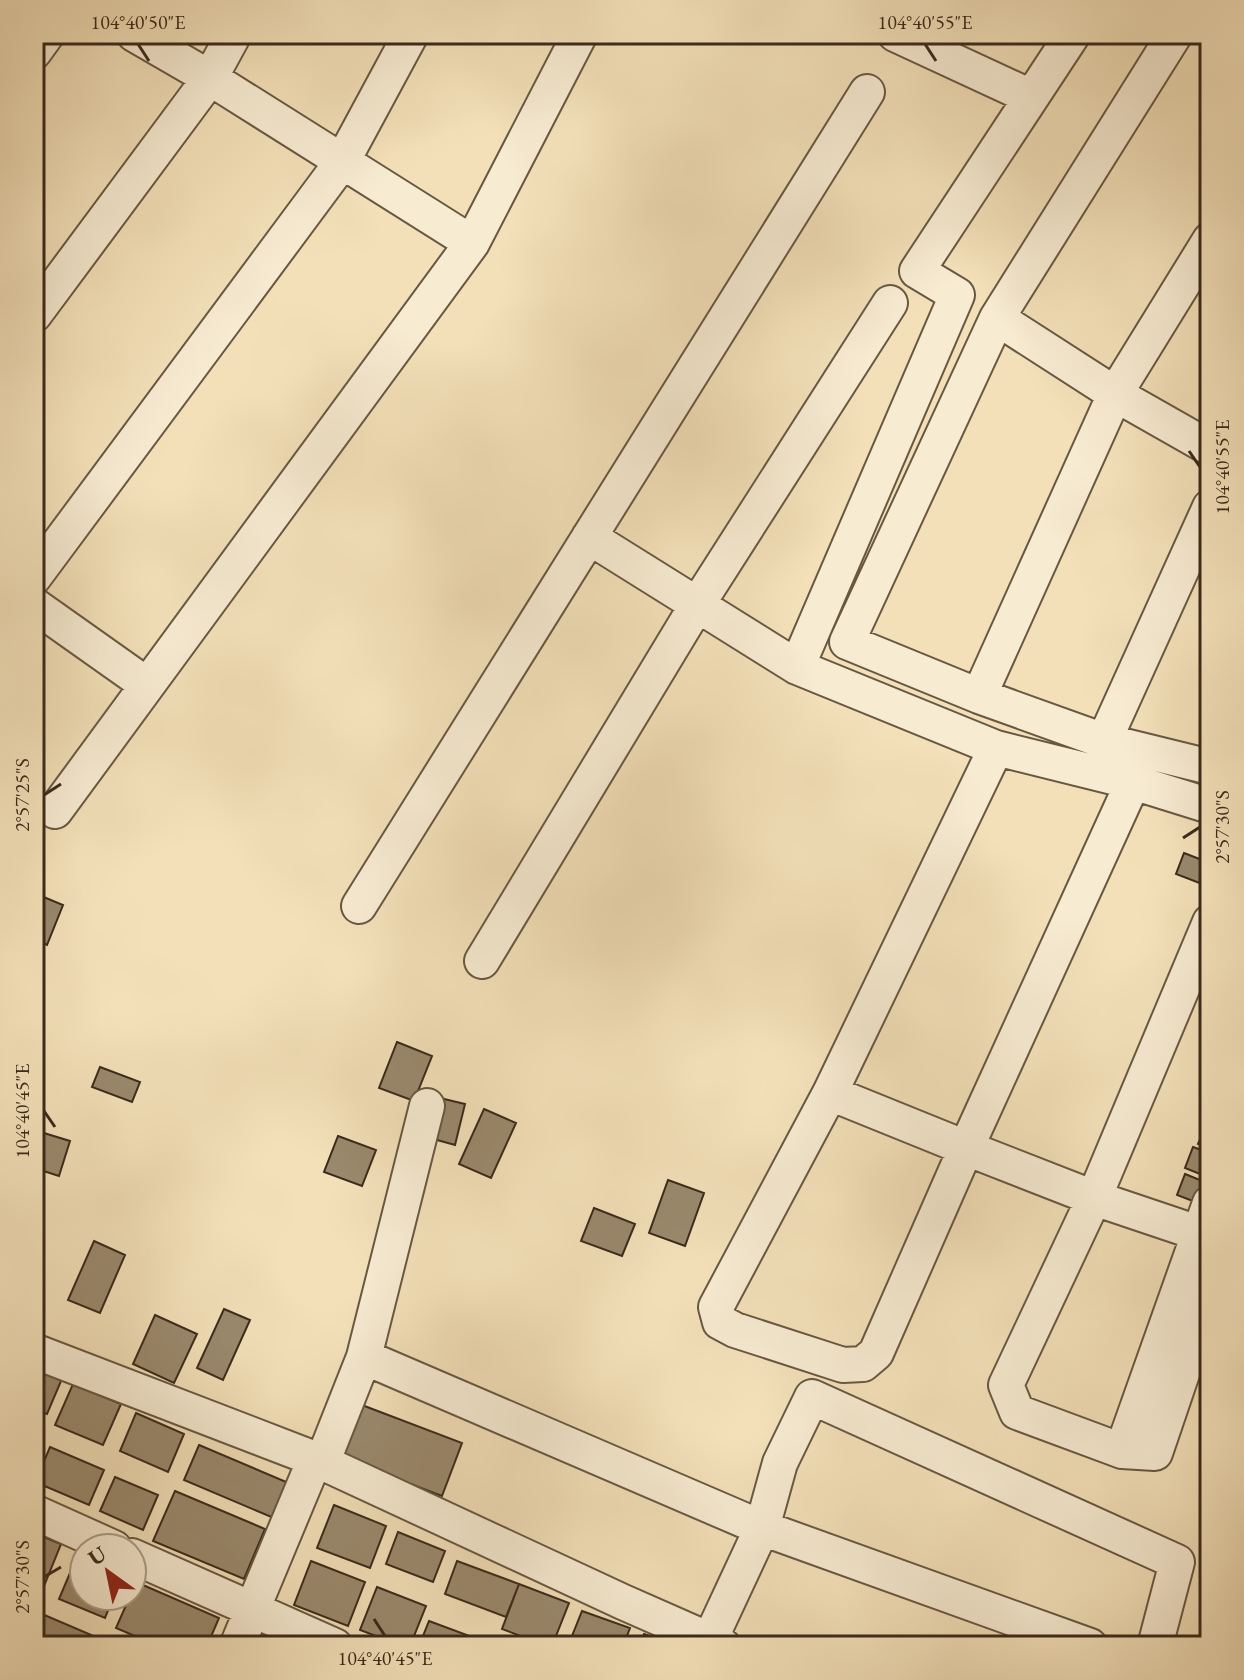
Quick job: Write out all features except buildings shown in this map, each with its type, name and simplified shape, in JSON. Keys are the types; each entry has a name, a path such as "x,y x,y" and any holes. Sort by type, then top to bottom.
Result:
{"street":[{"path":"34,52 47,34"},
{"path":"134,34 210,78 472,243"},
{"path":"34,315 210,78 234,34"},
{"path":"34,577 342,162 411,34"},
{"path":"55,811 472,243 580,34"},
{"path":"895,34 944,44 1031,97"},
{"path":"797,667 957,295 917,271 1073,34"},
{"path":"1175,34 997,318 847,642 979,696 1104,741 1210,767"},
{"path":"359,906 867,92"},
{"path":"979,696 1115,394 1210,240"},
{"path":"482,961 697,605 890,303"},
{"path":"997,318 1115,394 1210,448"},
{"path":"1104,741 1210,507"},
{"path":"589,537 797,667 996,748 1133,782 1210,806"},
{"path":"34,605 147,685"},
{"path":"996,748 830,1093 716,1307 720,1322 735,1330 843,1365 863,1364 876,1353 1133,782"},
{"path":"1210,922 1094,1198 1006,1385 1017,1412 1122,1451 1155,1453 1210,1291"},
{"path":"830,1093 1094,1198 1206,1224 1122,1451"},
{"path":"237,1646 364,1357 427,1106"},
{"path":"34,1351 318,1461 713,1644 762,1528 780,1463 812,1397 1177,1562 1155,1646"},
{"path":"364,1357 762,1528 1090,1646"},
{"path":"34,1512 78,1532"},
{"path":"148,1563 335,1646"}]}
